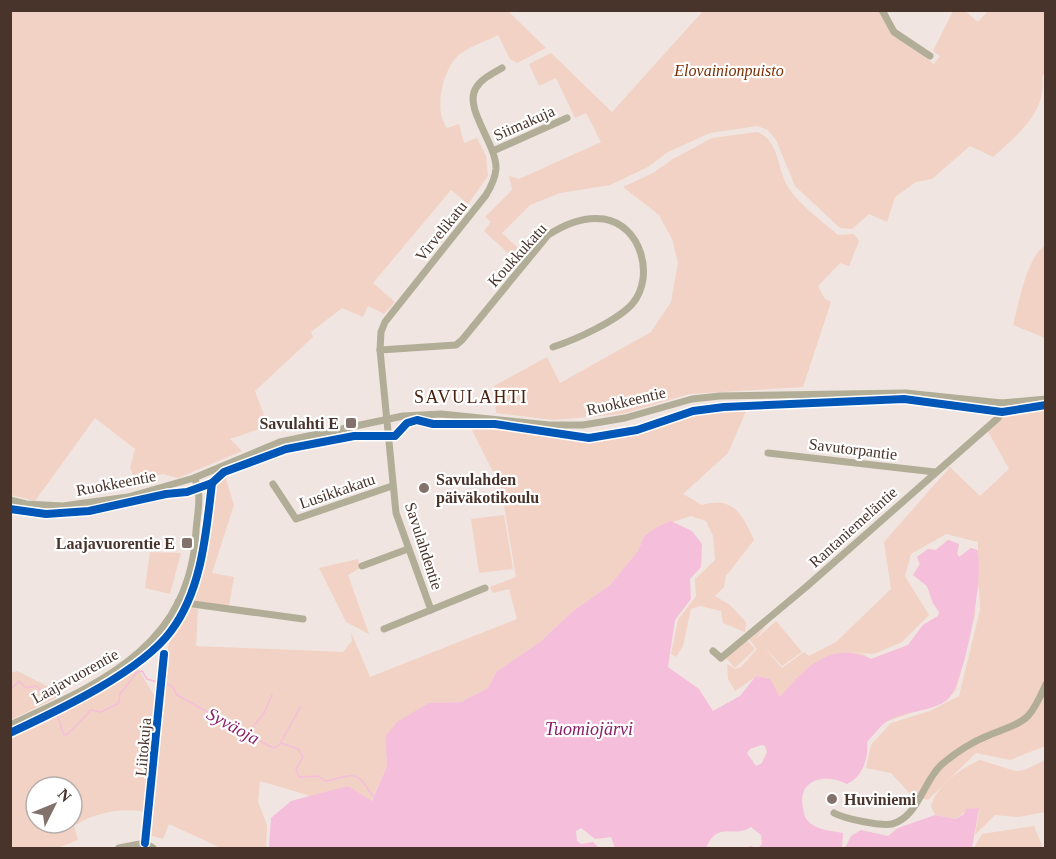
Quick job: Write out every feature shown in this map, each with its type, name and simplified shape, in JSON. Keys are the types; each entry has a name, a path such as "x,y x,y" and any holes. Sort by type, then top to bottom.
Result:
{"street":[{"path":"882,10 894,32 930,56"},
{"name":"Virvelikatu","path":"387,419 380,350 381,332 385,322 486,195 494,179 496,167 493,151 472,100 474,91 481,81 502,68"},
{"name":"Siimakuja","path":"493,151 567,118"},
{"name":"Koukkukatu","path":"380,350 456,345 548,235 563,225 580,220 602,219 616,224 635,240 644,263 644,280 637,298 622,314 553,347"},
{"name":"Ruokkeentie","path":"10,500 43,506 80,505 128,497 194,478 280,442 387,419 441,414 584,425 625,418 692,399 743,394 906,393 1002,402 1046,399"},
{"name":"Rantaniemeläntie","path":"713,651 715,656 721,658 806,587 998,418 1002,412 1002,402"},
{"name":"Savulahdentie","path":"387,419 396,513 431,610"},
{"name":"Savutorpantie","path":"768,453 935,472"},
{"name":"Laajavuorentie","path":"10,725 96,684 134,659 156,636 178,602 196,546 200,488 194,478"},
{"name":"Lusikkakatu","path":"273,484 296,519 392,486"},
{"path":"362,566 408,549"},
{"path":"384,629 485,588"},
{"path":"178,602 303,619"},
{"path":"834,813 845,818 883,824 897,821 910,812 928,779 940,766 971,743 1026,718 1037,704 1046,684"},
{"path":"119,849 145,843 153,849"}],"green space":[{"path":"10,11 508,11 546,48 517,63 510,59 498,35 469,48 454,60 442,90 440,101 443,120 447,128 459,124 464,143 477,138 486,156 488,176 468,204 451,190 373,283 395,302 384,314 368,306 363,317 342,308 311,332 313,337 255,391 268,426 230,439 242,451 178,478 163,474 136,481 130,468 135,449 95,418 35,501 11,495"},
{"name":"Elovainionpuisto","path":"703,11 879,11 892,34 934,64 940,56 933,51 953,11 965,11 978,22 988,11 1045,11 1045,72 1042,77 1040,102 1020,132 993,157 970,146 932,179 916,182 895,197 887,222 869,214 852,229 840,228 795,186 776,140 768,130 757,126 710,133 668,152 648,167 610,185 560,193 530,205 502,233 518,248 511,256 484,231 491,222 485,217 512,190 509,176 519,179 601,142 586,113 575,118 556,78 539,86 529,64 551,53 612,112"},
{"path":"757,132 770,142 790,190 800,202 838,235 854,234 859,241 849,266 840,263 818,286 825,299 831,302 803,387 689,394 622,414 554,420 496,413 494,386 547,357 560,383 651,332 671,302 678,263 672,239 659,215 623,187 653,173 673,159 712,138"},
{"path":"1045,246 1045,338 1013,325 1028,270 1039,251"},
{"path":"747,409 728,453 683,494 702,505 722,503 736,509 754,540 726,576 724,587 715,596 730,605 746,622 745,632 723,623 721,611 700,606 691,609 683,646 676,657 671,654 678,620 696,596 695,579 715,560 713,536 706,521 691,516 657,527 644,536 638,551 610,585 573,611 540,642 496,672 488,688 461,702 429,703 385,737 387,766 371,802 348,786 314,797 260,781 258,802 267,825 266,848 221,848 169,824 163,839 150,835 152,813 132,810 112,812 84,821 84,775 24,775 24,835 77,835 78,840 58,848 11,848 10,739 76,707 138,668 153,694 161,694 168,648 175,627 187,607 198,609 196,646 343,652 352,641 351,632 370,677 517,619 509,589 493,593 490,587 516,577 501,488 470,426 497,427 589,442 637,432 680,416"},
{"path":"1045,410 1045,746 1010,760 976,753 928,800 912,796 891,773 866,768 871,745 891,723 930,711 959,696 980,610 979,585 975,601 975,615 956,690 946,701 885,722 780,697 757,676 735,691 728,679 727,664 735,669 741,667 757,649 749,639 771,619 756,639 776,621 802,652 782,666 762,645 782,668 804,652 809,656 836,642 891,589 884,542 950,467 980,496 1009,469 987,430 1000,417","holes":["946,534 978,542 978,550 971,548 960,557 957,554 959,544 948,540 936,550 928,549 917,557 920,564 913,575 927,586 939,612 938,616 923,625 908,645 871,659 863,654 849,652 874,654 902,642 929,615 905,576 911,554"]},
{"path":"224,473 234,505 212,573 234,577 229,606 190,603 201,571 213,484"},
{"path":"504,515 513,569 479,573 471,519"},
{"path":"150,552 181,553 170,594 145,588"},
{"path":"358,559 360,568 348,575 369,634 346,622 319,568"},
{"path":"746,639 755,649 735,668 726,658"},
{"path":"17,671 55,690 59,696 11,720 11,673"},
{"path":"980,760 1015,771 1025,770 1045,760 1045,812 1019,817 995,815 975,835 979,810 966,811 956,819 935,815 931,806 938,791 958,772"},
{"path":"1034,826 1043,848 974,848 982,834"}],"water":[{"name":"Tuomiojärvi","path":"671,521 692,531 702,544 701,567 690,579 691,599 675,620 668,667 699,689 713,711 740,696 756,676 770,679 780,697 809,667 831,655 856,654 871,659 908,645 923,625 938,616 939,612 927,586 913,575 920,564 917,557 928,549 936,550 948,540 959,544 957,554 959,557 971,548 977,550 978,581 972,628 960,674 947,700 933,707 900,715 883,724 867,742 867,755 863,767 852,781 847,784 822,779 809,784 804,790 803,808 807,819 811,824 820,828 843,833 842,848 758,848 762,844 761,835 751,827 738,831 721,832 715,835 706,848 615,848 611,837 595,839 581,828 576,831 577,841 581,844 593,842 599,848 269,848 271,818 291,801 348,786 372,801 387,766 385,737 397,722 429,703 461,702 488,688 496,672 540,642 573,611 610,585 638,551 644,536","holes":["765,746 767,752 762,763 756,766 747,753 750,749"]},
{"path":"979,808 972,848 845,848 851,836 861,830 888,836 898,828 935,815 956,819 964,814 966,809"}],"waterway":[{"name":"Syväoja","path":"57,714 64,735 68,734 91,710 101,712 119,703 120,694 137,672 142,671 147,679 157,682"},
{"name":"Syväoja","path":"10,690 19,681 26,688 36,686 50,698"},
{"name":"Syväoja","path":"165,683 173,687 177,695 269,746 275,748 281,743 298,749 303,757 296,769 299,777 318,776 329,781 344,776 354,776 362,781 374,797"},
{"path":"249,732 264,713 272,695"},
{"path":"281,742 301,706"}],"cycle path":[{"path":"10,509 46,514 89,511 166,494 187,492 212,483 224,472 286,449 354,436 395,436 407,423 417,420 433,424 495,424 589,438 637,430 693,411 724,407 904,399 1002,412 1046,405"},
{"path":"10,733 97,689 140,661 171,631 190,598 196,579 205,541 212,483"},
{"name":"Liitokuja","path":"145,843 164,654"}],"place":[{"name":"Savulahti E","path":"351,423"},
{"name":"Savulahden päiväkotikoulu","path":"424,488"},
{"name":"Laajavuorentie E","path":"187,543"},
{"name":"Huviniemi","path":"832,799"}],"district":[{"name":"SAVULAHTI","path":"471,397"}]}
